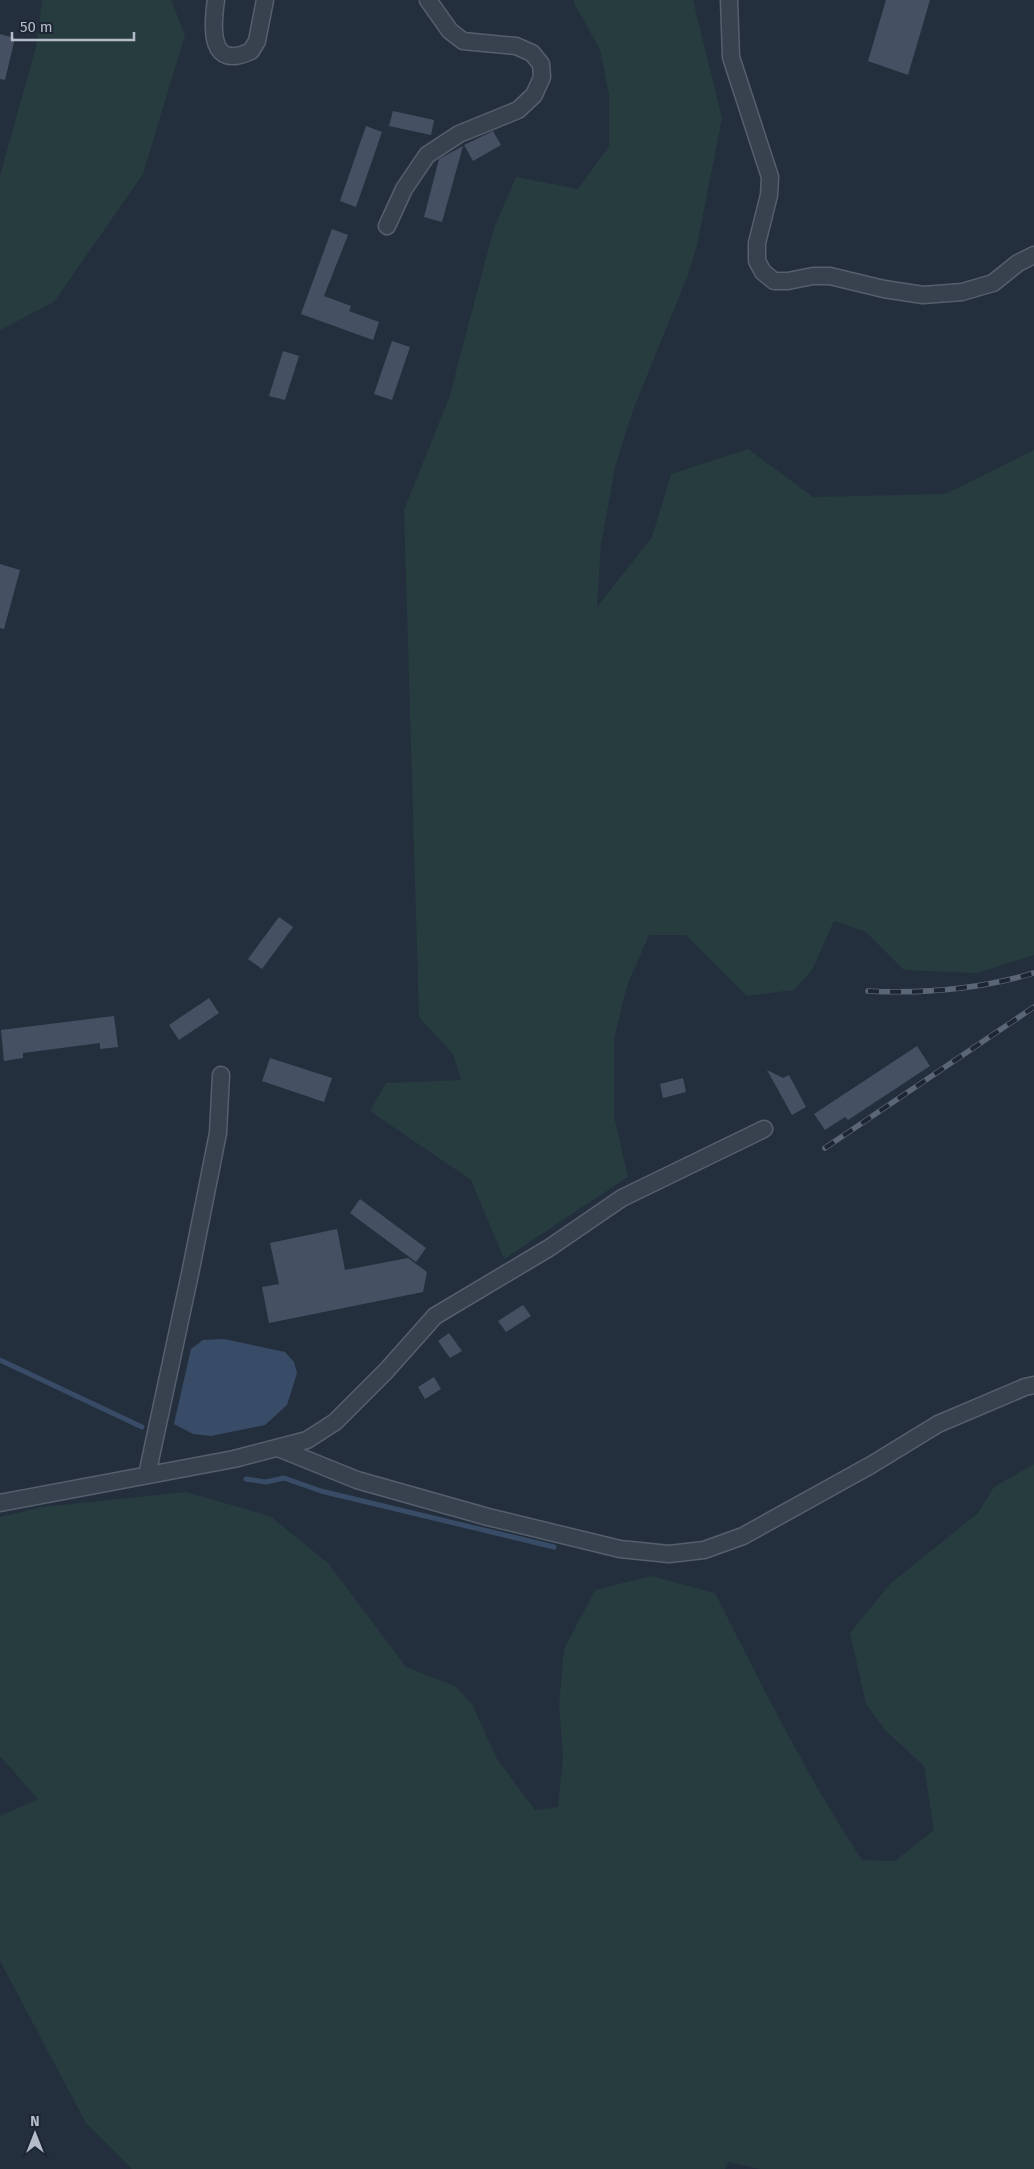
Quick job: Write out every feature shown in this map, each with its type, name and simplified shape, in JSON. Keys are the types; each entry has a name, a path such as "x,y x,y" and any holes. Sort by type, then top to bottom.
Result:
{"street":[{"path":"216,0 214,34 216,47 225,55 234,57 251,51 257,41 265,0"},
{"path":"387,226 404,190 427,156 459,134 518,110 534,95 542,76 541,64 532,52 516,46 463,41 450,31 428,0"},
{"path":"729,0 730,57 770,177 769,196 758,243 758,261 763,272 774,281 788,281 813,276 830,276 913,293 943,294 962,292 993,283 1018,263 1034,254"},
{"path":"147,1475 218,1133 221,1075"},
{"path":"0,1502 234,1459 307,1440 335,1422 386,1371 435,1316 549,1248 622,1198 764,1129"},
{"path":"278,1448 357,1480 488,1517 620,1549 669,1554 704,1550 743,1536 871,1465 938,1424 1025,1387 1034,1385"}],"green space":[{"path":"42,0 171,0 185,35 143,174 54,302 0,330 0,176 37,43"},
{"path":"573,0 693,0 722,118 697,245 688,275 633,410 615,467 601,545 597,607 652,537 671,474 748,449 813,497 945,494 1034,450 1034,955 977,973 904,970 866,932 834,921 812,970 794,990 747,996 686,935 649,935 627,986 614,1039 614,1116 628,1177 504,1259 471,1180 370,1111 386,1083 461,1080 453,1054 419,1017 404,510 449,398 494,228 516,177 578,189 609,146 609,95 600,49"},
{"path":"1034,1464 1034,2169 760,2169 728,2162 725,2169 132,2169 86,2123 0,1961 0,1816 38,1799 0,1756 0,1517 42,1507 186,1492 270,1516 328,1563 406,1667 455,1686 472,1704 497,1759 535,1810 558,1807 563,1756 559,1705 564,1649 595,1590 651,1576 715,1593 803,1762 862,1860 895,1861 934,1830 924,1766 885,1730 866,1704 850,1633 890,1584 978,1513 994,1487"}],"water":[{"path":"224,1339 285,1352 294,1362 297,1373 287,1405 265,1425 211,1436 193,1434 174,1424 191,1349 203,1340"}],"building":[{"path":"886,0 930,0 908,75 868,61"},
{"path":"0,34 15,38 5,80 0,79"},
{"path":"393,111 434,120 431,135 389,126"},
{"path":"366,126 382,132 356,207 340,201"},
{"path":"493,131 501,145 473,161 464,145"},
{"path":"463,146 442,222 424,217 439,159"},
{"path":"332,229 348,235 324,296 351,306 349,311 379,322 373,340 301,314"},
{"path":"392,341 410,347 392,400 374,394"},
{"path":"283,351 299,356 285,400 269,396"},
{"path":"0,564 20,570 4,629 0,628"},
{"path":"279,917 293,927 262,969 248,959"},
{"path":"209,998 219,1013 179,1040 169,1025"},
{"path":"114,1016 118,1047 100,1049 100,1043 23,1053 23,1058 4,1061 1,1030"},
{"path":"917,1046 930,1066 848,1120 845,1117 825,1130 814,1114"},
{"path":"270,1058 332,1078 324,1102 262,1081"},
{"path":"767,1070 783,1078 789,1075 806,1107 792,1115"},
{"path":"683,1078 686,1092 663,1098 660,1084"},
{"path":"360,1199 426,1248 416,1262 350,1213"},
{"path":"337,1229 345,1270 408,1258 427,1272 423,1292 269,1323 262,1287 279,1284 270,1243"},
{"path":"523,1305 531,1316 506,1332 498,1321"},
{"path":"449,1333 462,1351 450,1358 438,1341"},
{"path":"434,1377 441,1389 425,1399 418,1387"}],"waterway":[{"path":"0,1360 142,1427"},
{"path":"246,1479 266,1482 284,1478 321,1491 554,1547"}],"railway":[{"path":"868,991 910,992 972,987 1034,973"},
{"path":"825,1148 1034,1007"}]}
